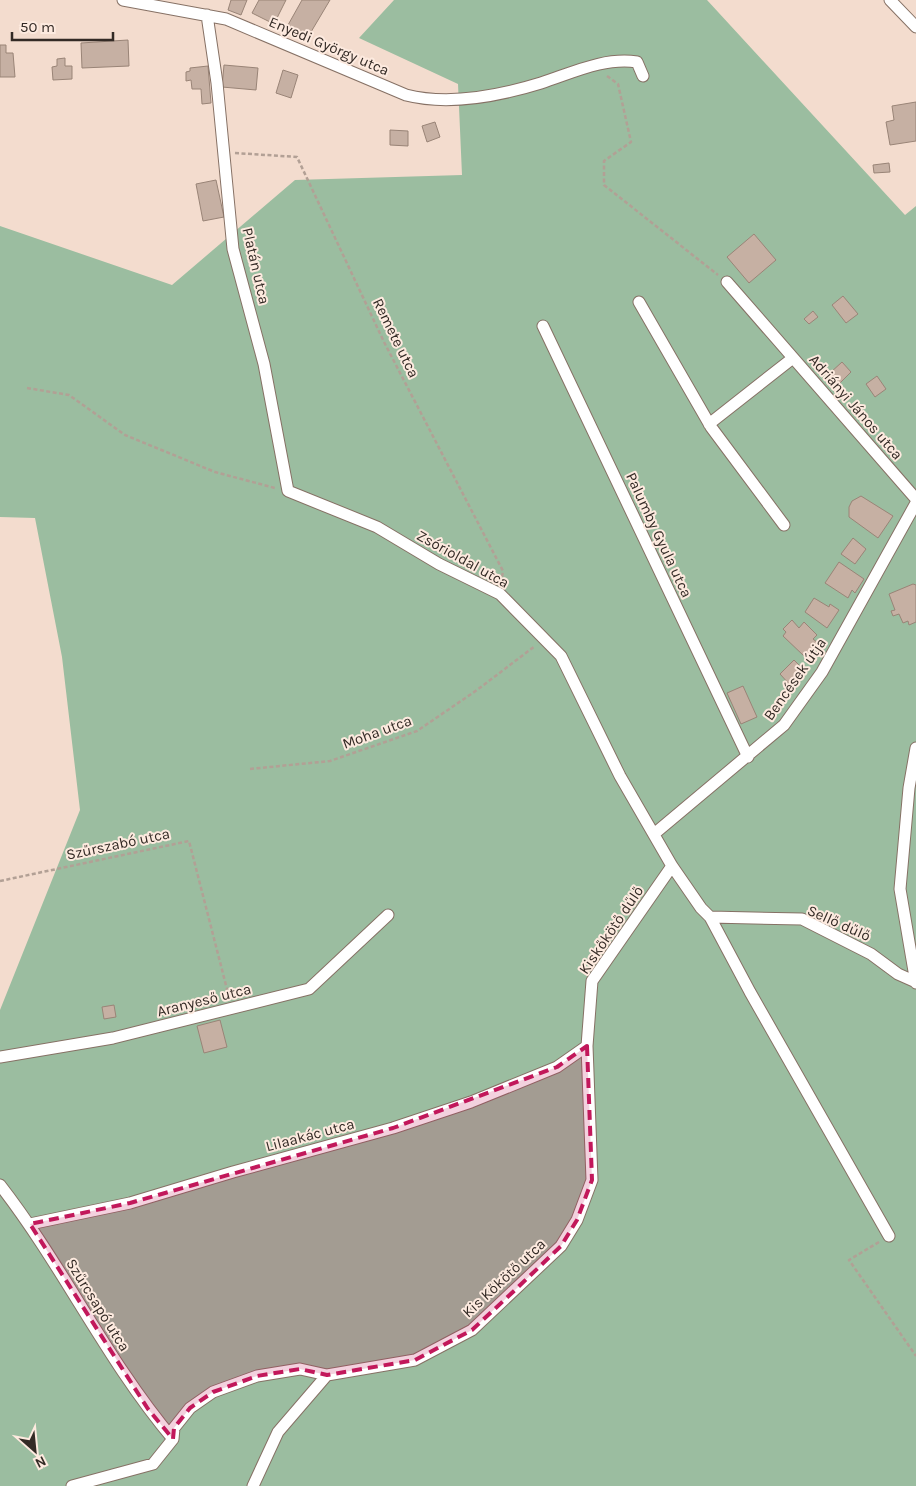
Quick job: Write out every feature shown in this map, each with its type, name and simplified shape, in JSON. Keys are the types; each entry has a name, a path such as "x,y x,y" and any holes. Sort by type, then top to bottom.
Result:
{"street":[{"name":"Enyedi György utca","path":"123,0 226,19 406,95 423,100 476,98 539,83 620,59 637,62 643,76"},
{"path":"890,0 916,27"},
{"name":"Platán utca","path":"207,15 217,83 233,249 264,364 288,491"},
{"name":"Adriányi János utca","path":"727,282 916,499"},
{"path":"639,302 709,424 784,525"},
{"name":"Palumby Gyula utca","path":"543,326 748,757"},
{"name":"Adriányi János utca","path":"709,424 793,358"},
{"name":"Zsórioldal utca","path":"288,491 324,508 377,527 439,564 500,594 561,656 620,776 672,866 701,908 710,917 750,992 889,1236"},
{"name":"Bencések útja","path":"654,834 784,725 822,672 916,503"},
{"path":"916,748 909,788 900,889 916,982"},
{"name":"Kiskőkötő dűlő","path":"587,1046 592,981 672,866"},
{"name":"Aranyeső utca","path":"0,1057 113,1038 308,989 388,914"},
{"name":"Sellő dűlő","path":"710,917 802,920 871,954 898,974 916,982"},
{"name":"Lilaakác utca","path":"30,1224 130,1203 233,1172 393,1128 471,1102 557,1067 587,1046"},
{"name":"Kis Kőkötő utca","path":"72,1486 153,1464 173,1439 174,1428 190,1408 213,1392 257,1376 300,1368 327,1375 416,1360 472,1330 561,1246 577,1220 592,1180 587,1046"},
{"name":"Szűrcsapó utca","path":"0,1185 30,1224 148,1409 173,1439"},
{"path":"254,1486 278,1432 327,1375"}],"path":[{"path":"595,65 618,84 631,142 604,161 604,184 727,282"},
{"name":"Remete utca","path":"223,152 297,157 384,342 503,571 500,594"},
{"path":"27,388 69,396 125,434 215,472 288,491"},
{"name":"Moha utca","path":"250,769 330,761 417,730 477,690 544,639"},
{"name":"Szűrszabó utca","path":"0,881 189,841 232,1008"},
{"path":"889,1236 850,1260 916,1356"}],"highlighted area":[{"path":"587,1046 592,1180 577,1220 561,1246 472,1330 415,1360 327,1375 300,1369 257,1376 213,1392 190,1408 174,1428 173,1439 148,1409 30,1224 130,1203 393,1128 557,1067"}],"green space":[{"path":"394,0 707,0 905,215 916,206 916,1486 0,1486 0,1010 80,810 62,657 35,518 0,517 0,226 172,285 295,180 462,175 458,84 359,38"}],"building":[{"path":"231,0 247,0 241,15 228,10"},
{"path":"259,0 286,0 274,24 252,13"},
{"path":"302,0 330,0 308,37 288,25"},
{"path":"128,40 129,66 82,68 81,43"},
{"path":"0,45 6,45 6,53 13,53 15,77 0,77"},
{"path":"65,58 65,66 72,66 72,79 53,80 52,67 57,66 57,59"},
{"path":"224,65 258,68 256,90 222,87"},
{"path":"208,66 211,103 202,104 201,89 192,89 191,80 186,81 186,72 190,71 190,68"},
{"path":"283,70 298,75 291,98 276,93"},
{"path":"916,102 916,141 890,145 886,122 894,120 892,106"},
{"path":"435,122 440,137 427,142 422,126"},
{"path":"390,130 408,131 408,146 390,145"},
{"path":"889,163 890,172 874,173 873,165"},
{"path":"216,180 224,217 203,221 196,184"},
{"path":"754,234 776,260 749,283 727,257"},
{"path":"843,296 858,314 846,323 832,305"},
{"path":"813,311 818,317 809,324 804,319"},
{"path":"842,362 851,372 840,383 830,373"},
{"path":"877,376 886,389 875,397 866,384"},
{"path":"861,496 893,516 878,538 849,517 849,507 852,501"},
{"path":"853,538 866,549 855,564 841,554"},
{"path":"839,562 864,579 855,593 852,590 848,598 825,583"},
{"path":"913,584 916,585 916,622 909,625 908,621 903,623 899,614 893,616 891,611 895,610 889,594"},
{"path":"814,598 829,607 830,604 839,610 827,628 805,612"},
{"path":"792,620 799,628 804,622 817,635 813,639 818,643 810,655 807,652 804,656 783,636 786,632 783,629"},
{"path":"794,660 805,671 790,685 780,674"},
{"path":"743,686 757,717 741,724 727,693"},
{"path":"114,1005 116,1017 104,1019 102,1007"},
{"path":"220,1020 227,1047 204,1053 197,1026"}]}
